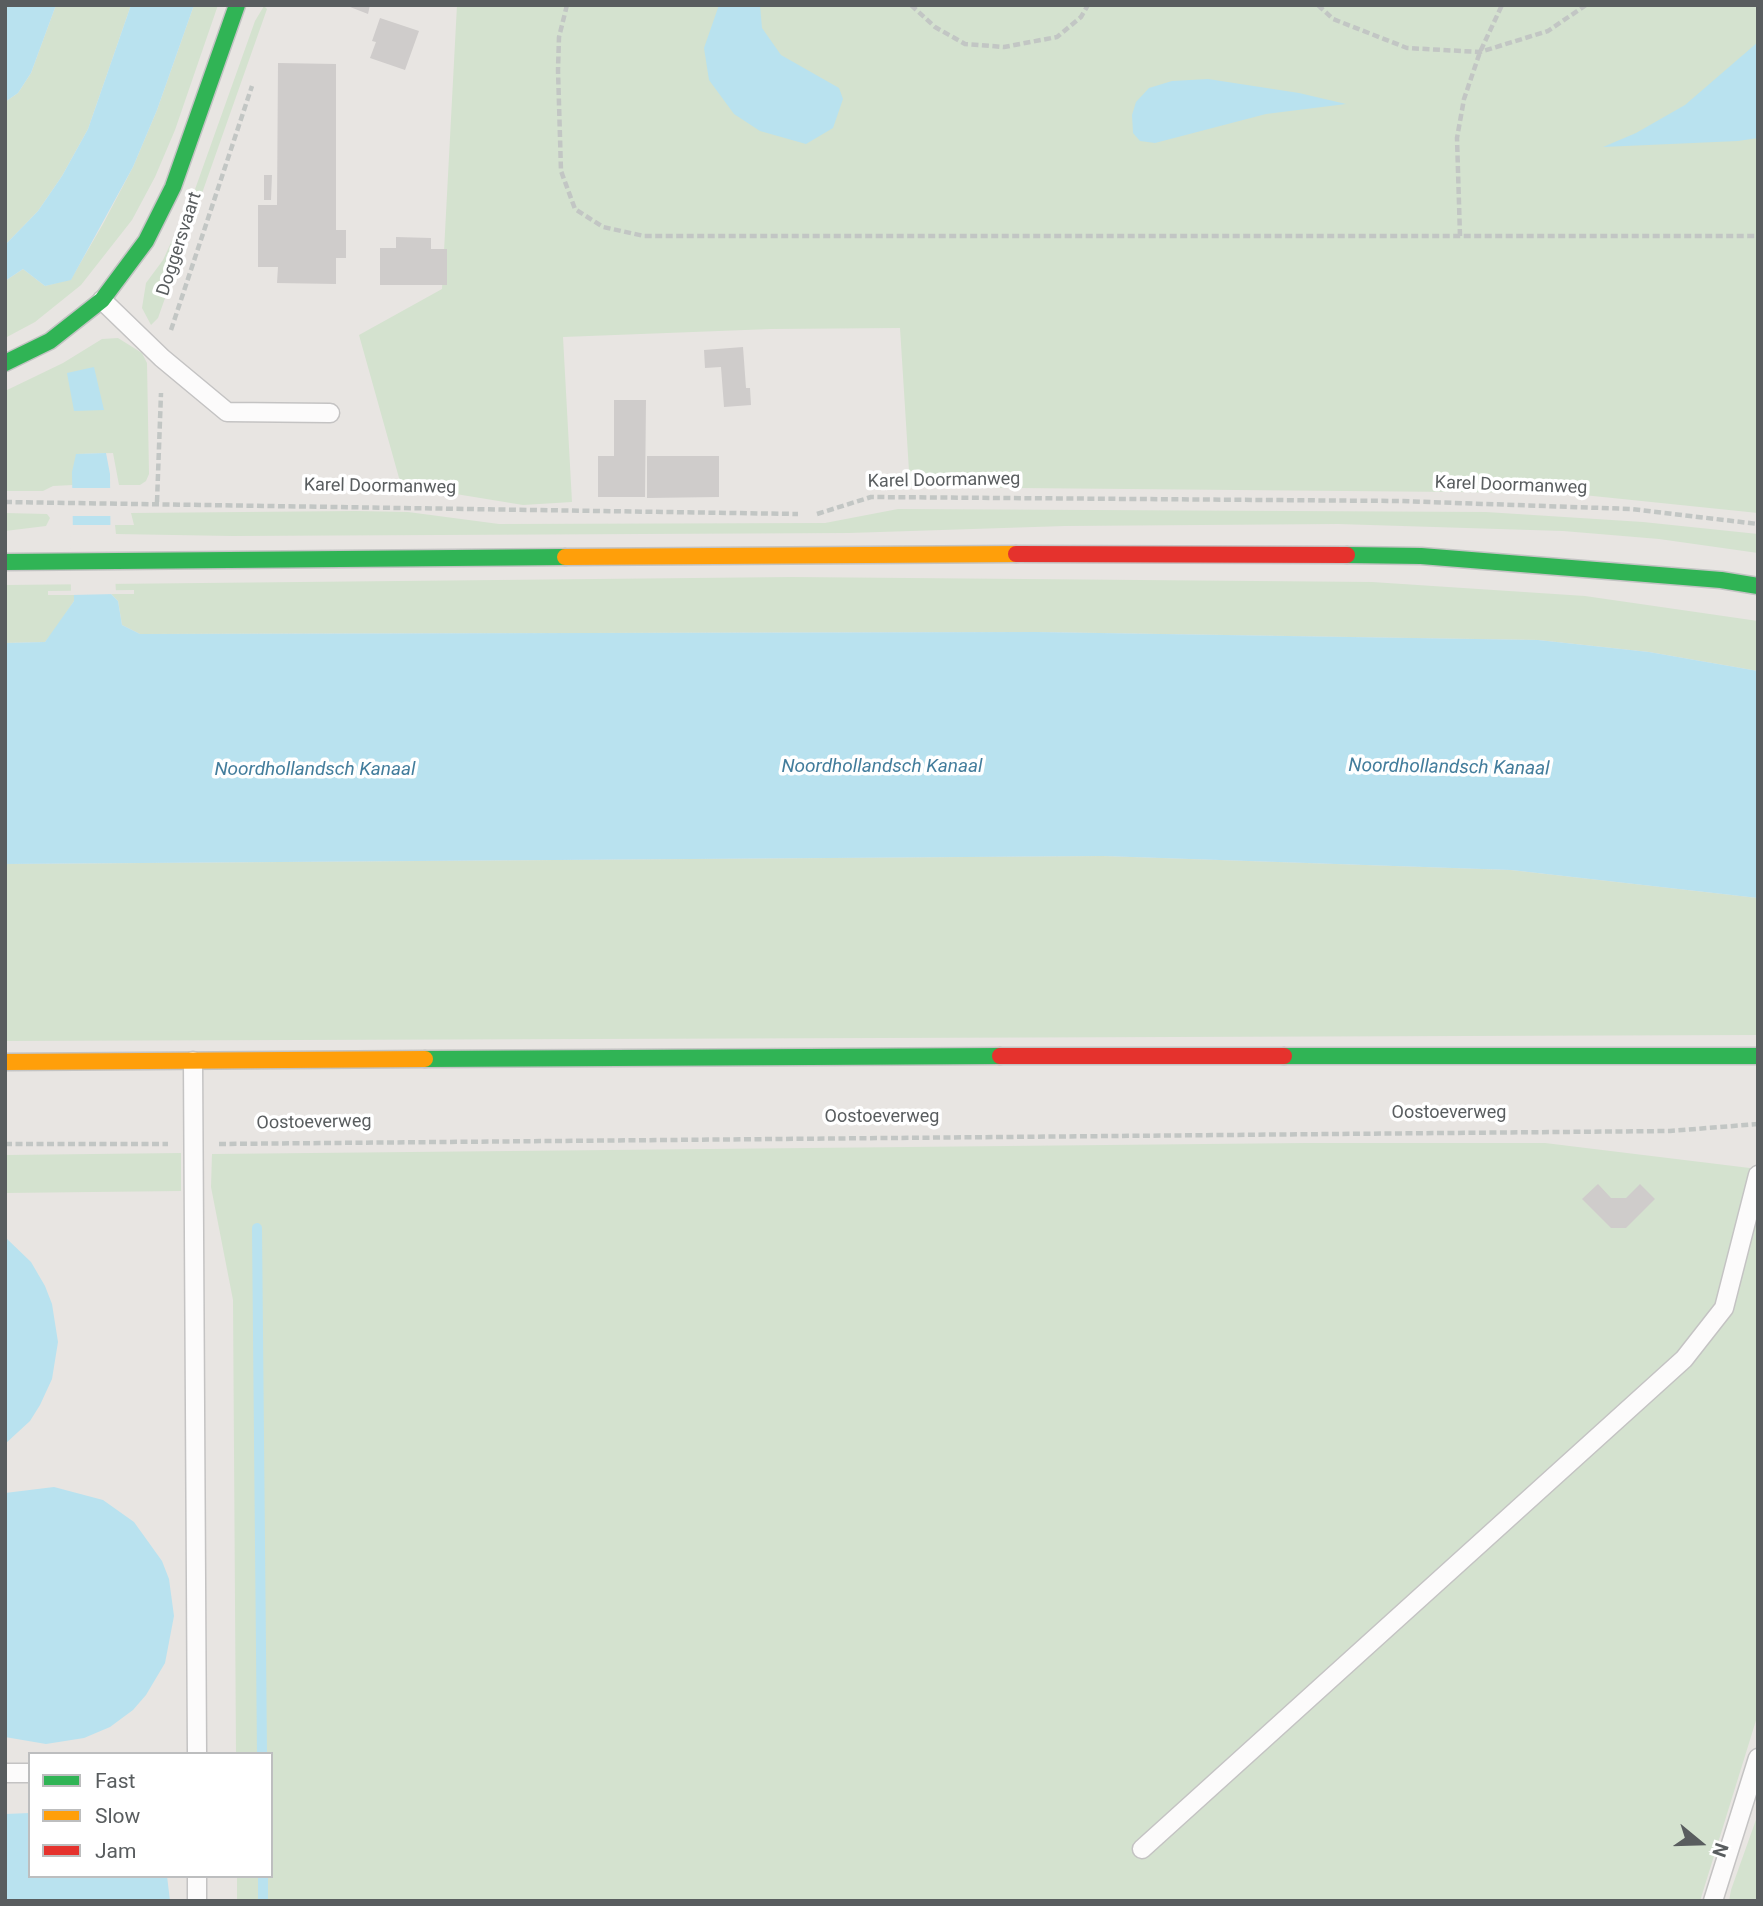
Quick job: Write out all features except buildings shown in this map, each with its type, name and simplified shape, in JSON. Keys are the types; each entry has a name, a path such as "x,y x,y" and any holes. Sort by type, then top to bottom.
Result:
{"street":[{"name":"Doggersvaart","path":"5,363 50,341 102,300 123,276 161,215 237,5"},
{"path":"5,562 1233,553 1421,556 1721,580 1758,586"},
{"path":"5,1062 1758,1056"}],"lane":[{"path":"102,300 162,358 227,412 330,413"},
{"path":"193,1060 197,1752"},
{"path":"1142,1849 1684,1359 1724,1308 1758,1175"},
{"path":"1713,1901 1758,1758"},
{"path":"5,1773 28,1773"},
{"path":"197,1878 197,1901"}],"path":[{"path":"567,5 559,37 561,171 575,209 603,227 644,236 1758,236"},
{"path":"911,5 935,27 965,44 1004,47 1057,37 1081,17 1088,5"},
{"path":"1318,5 1334,19 1407,48 1480,52 1548,31 1586,5"},
{"path":"1460,236 1457,138 1464,99 1480,52 1502,5"},
{"name":"Doggersvaart","path":"157,502 162,358 253,83"},
{"name":"Karel Doormanweg","path":"5,502 157,502 822,514 871,498 1399,501 1631,509 1758,524"},
{"name":"Oostoeverweg","path":"5,1144 1670,1131 1758,1125"}],"green space":[{"path":"56,5 131,5 88,129 62,176 38,211 5,245 5,102 18,93 31,73"},
{"path":"194,5 218,5 175,130 155,177 132,220 81,285 35,322 5,338 5,281 23,269 45,286 71,279 103,224 133,167 157,110"},
{"path":"457,5 1758,5 1758,513 1564,493 910,487 900,328 771,329 563,337 572,502 523,505 401,485 359,335 442,289"},
{"path":"264,6 267,9 158,318 151,325 142,308 146,283 163,260 193,195 255,21"},
{"path":"118,338 142,353 147,363 149,474 146,481 140,485 119,485 113,453 77,454 73,485 53,486 43,491 5,491 5,391 63,363 102,339"},
{"path":"898,509 1486,512 1643,522 1758,534 1758,553 1659,539 1563,531 1338,524 1065,526 849,533 232,536 116,534 115,525 134,525 131,513 356,511 408,512 499,524 825,523"},
{"path":"5,513 47,514 50,518 46,526 5,531"},
{"path":"792,577 1372,582 1585,596 1758,621 1758,671 1649,652 1538,640 1036,632 140,634 122,625 118,601 111,594 134,594 134,590 48,591 48,595 74,595 74,601 53,633 45,642 5,643 5,585"},
{"path":"1103,856 1511,870 1758,898 1758,1035 5,1041 5,864"},
{"path":"1545,1143 1758,1169 1758,1714 1700,1901 237,1901 237,1878 273,1878 273,1752 236,1752 233,1300 211,1187 212,1154"},
{"path":"181,1153 181,1191 5,1193 5,1155"},
{"path":"1758,1814 1758,1901 1729,1901 1731,1890"}],"water":[{"path":"5,5 56,5 31,73 18,93 5,102"},
{"path":"131,5 194,5 157,110 133,167 71,280 45,286 23,269 5,281 5,245 38,211 62,176 88,129"},
{"path":"719,5 760,5 762,28 781,55 839,88 843,99 833,128 806,144 760,131 734,114 709,80 704,48"},
{"path":"1758,42 1758,138 1603,147 1636,133 1685,105"},
{"path":"1208,79 1299,93 1346,104 1266,114 1155,143 1140,141 1133,133 1132,115 1136,102 1149,88 1172,81"},
{"path":"94,367 104,410 74,411 67,373"},
{"name":"Noordhollandsch Kanaal","path":"106,453 110,474 111,594 118,601 122,625 140,634 1036,632 1538,640 1649,652 1758,671 1758,898 1511,870 1103,856 5,864 5,643 45,642 74,601 72,472 76,454"},
{"path":"5,1237 31,1262 45,1286 52,1304 58,1342 52,1379 40,1405 30,1421 5,1444"},
{"path":"54,1487 103,1500 134,1522 162,1561 169,1579 174,1616 165,1663 146,1695 133,1710 110,1727 84,1738 46,1744 5,1737 5,1493"},
{"path":"28,1813 28,1878 167,1878 170,1901 5,1901 5,1814"}],"pier":[{"path":"69,488 113,488 113,516 70,516"},
{"path":"70,525 113,525 116,594 71,595"}],"waterway":[{"path":"257,1228 262,1752"},
{"path":"263,1878 263,1901"}],"traffic: fast":[{"path":"5,363 50,341 102,300 146,241 173,187 237,5"},
{"path":"1347,555 1421,556 1721,580 1758,586"},
{"path":"5,562 565,557"},
{"path":"425,1059 1000,1056"},
{"path":"1284,1056 1758,1056"}],"traffic: slow":[{"path":"565,557 1016,554"},
{"path":"5,1062 425,1059"}],"traffic: jam":[{"path":"1016,554 1347,555"},
{"path":"1000,1056 1284,1056"}]}
